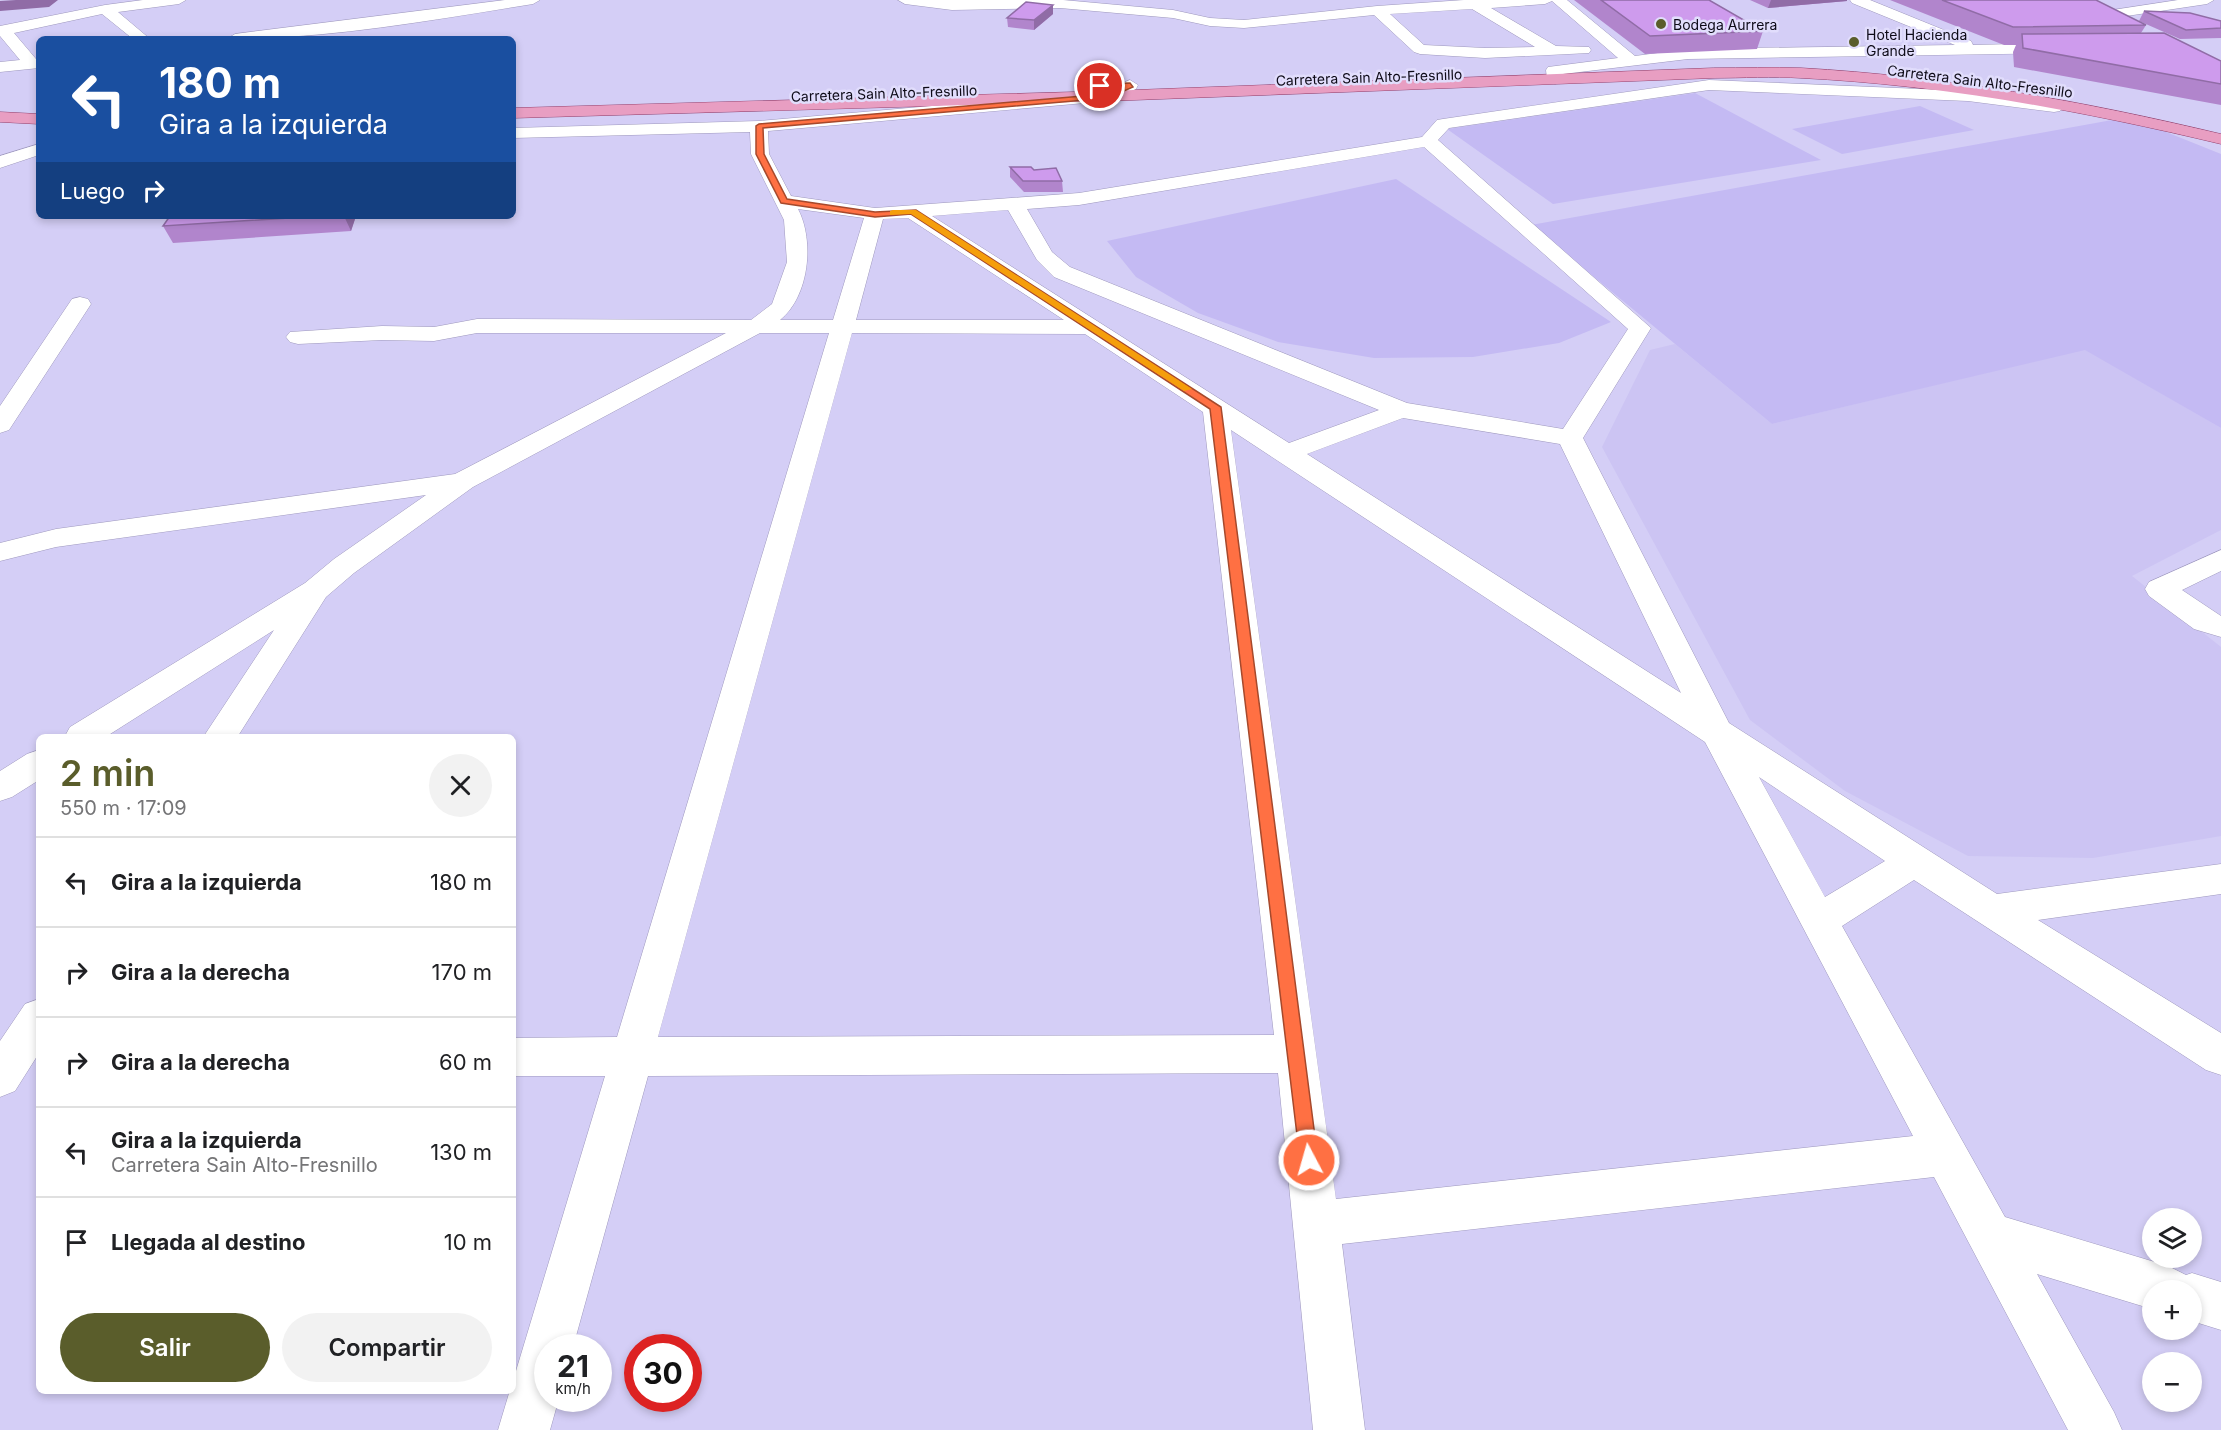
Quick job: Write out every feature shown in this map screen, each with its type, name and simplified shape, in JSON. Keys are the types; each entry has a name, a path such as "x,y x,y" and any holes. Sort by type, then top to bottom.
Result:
{"main road":[{"name":"Carretera Sain Alto-Fresnillo","path":"516,106 1792,65 1940,72 2072,92 2174,112 2221,124"},
{"path":"516,113 1108,96 1554,74 1800,73 1904,82 2017,97 2116,114 2221,138"},
{"path":"0,117 36,122"},
{"path":"0,124 36,122"}],"street":[{"path":"50,21 66,0"},
{"path":"2,31 105,9 179,0"},
{"path":"260,36 436,15 533,0"},
{"path":"904,0 952,6 1060,2 1119,11 1164,6 1210,22 1244,24 1471,2 1545,0"},
{"path":"1558,0 1624,54"},
{"path":"1857,0 1978,49"},
{"path":"2129,0 2188,19"},
{"path":"2078,7 2110,23 2156,9 2207,0"},
{"path":"1471,2 1553,51"},
{"path":"105,9 138,36"},
{"path":"1377,10 1420,49 1485,53 1553,51 1688,54 2073,48"},
{"path":"2,31 35,63"},
{"path":"1768,35 1798,52"},
{"path":"1554,74 1624,54"},
{"path":"0,67 35,63"},
{"path":"784,201 875,214 1079,199 1428,141 1443,124 1709,84 1968,96 2101,116 2116,114"},
{"path":"516,133 759,126 1108,96 1130,85"},
{"path":"36,123 29,130 36,145"},
{"path":"85,734 316,590 344,566 463,481 757,326 782,308 798,262 794,220 760,154 759,126"},
{"path":"1428,141 1640,328 1570,438"},
{"path":"0,162 36,150"},
{"path":"1014,204 1044,256 1062,272 1401,410 1570,438"},
{"path":"913,212 1992,911 2221,1056"},
{"path":"552,1334 875,214"},
{"path":"0,425 80,304"},
{"path":"298,337 382,333 434,334 477,326 1091,327"},
{"path":"1215,407 1297,1054 1339,1430"},
{"path":"1286,453 1401,410"},
{"path":"1570,438 1717,733 2096,1430"},
{"path":"0,552 56,538 463,481"},
{"path":"2221,559 2160,589 2205,622 2221,627"},
{"path":"222,734 316,590"},
{"path":"0,788 36,765"},
{"path":"1820,920 1915,861"},
{"path":"1992,911 2221,879"},
{"path":"13,1064 36,1022"},
{"path":"516,1057 1297,1054"},
{"path":"1316,1224 1946,1154"},
{"path":"1990,1236 2142,1282"},
{"path":"2202,1300 2221,1306"},
{"path":"524,1430 534,1395"}],"shaded area":[{"path":"1695,93 1821,160 1553,204 1447,129"},
{"path":"1920,106 1974,130 1842,154 1792,129"},
{"path":"2112,120 2161,130 2221,154 2221,428 2085,350 1772,424 1531,225"},
{"path":"1396,179 1611,322 1559,343 1473,357 1374,358 1278,342 1198,313 1136,277 1107,241"},
{"path":"1675,344 1772,424 2085,349 2221,428 2221,530 2132,576 2221,647 2221,836 2093,858 1968,856 1845,791 1750,720 1602,447 1650,350"}],"building":[{"path":"1601,0 1709,0 1763,31 1650,36"},
{"path":"1942,0 2096,0 2146,25 2013,27"},
{"path":"1026,2 1053,5 1034,20 1007,18"},
{"path":"2144,11 2190,13 2221,21 2221,28 2186,30"},
{"path":"2164,33 2221,61 2221,84 2023,48 2022,34"},
{"path":"1010,167 1031,167 1034,170 1056,168 1062,181 1023,181"},
{"path":"168,219 273,219 163,226"}],"slow traffic":[{"path":"893,213 913,212 1187,389"}],"place":[{"name":"Bodega Aurrera","path":"1661,24"},
{"name":"Hotel Hacienda Grande","path":"1854,42"}],"route":[{"path":"1100,86 1130,85 1108,96 759,126 760,154 784,201 875,214 913,212 1215,407 1309,1160"}]}
